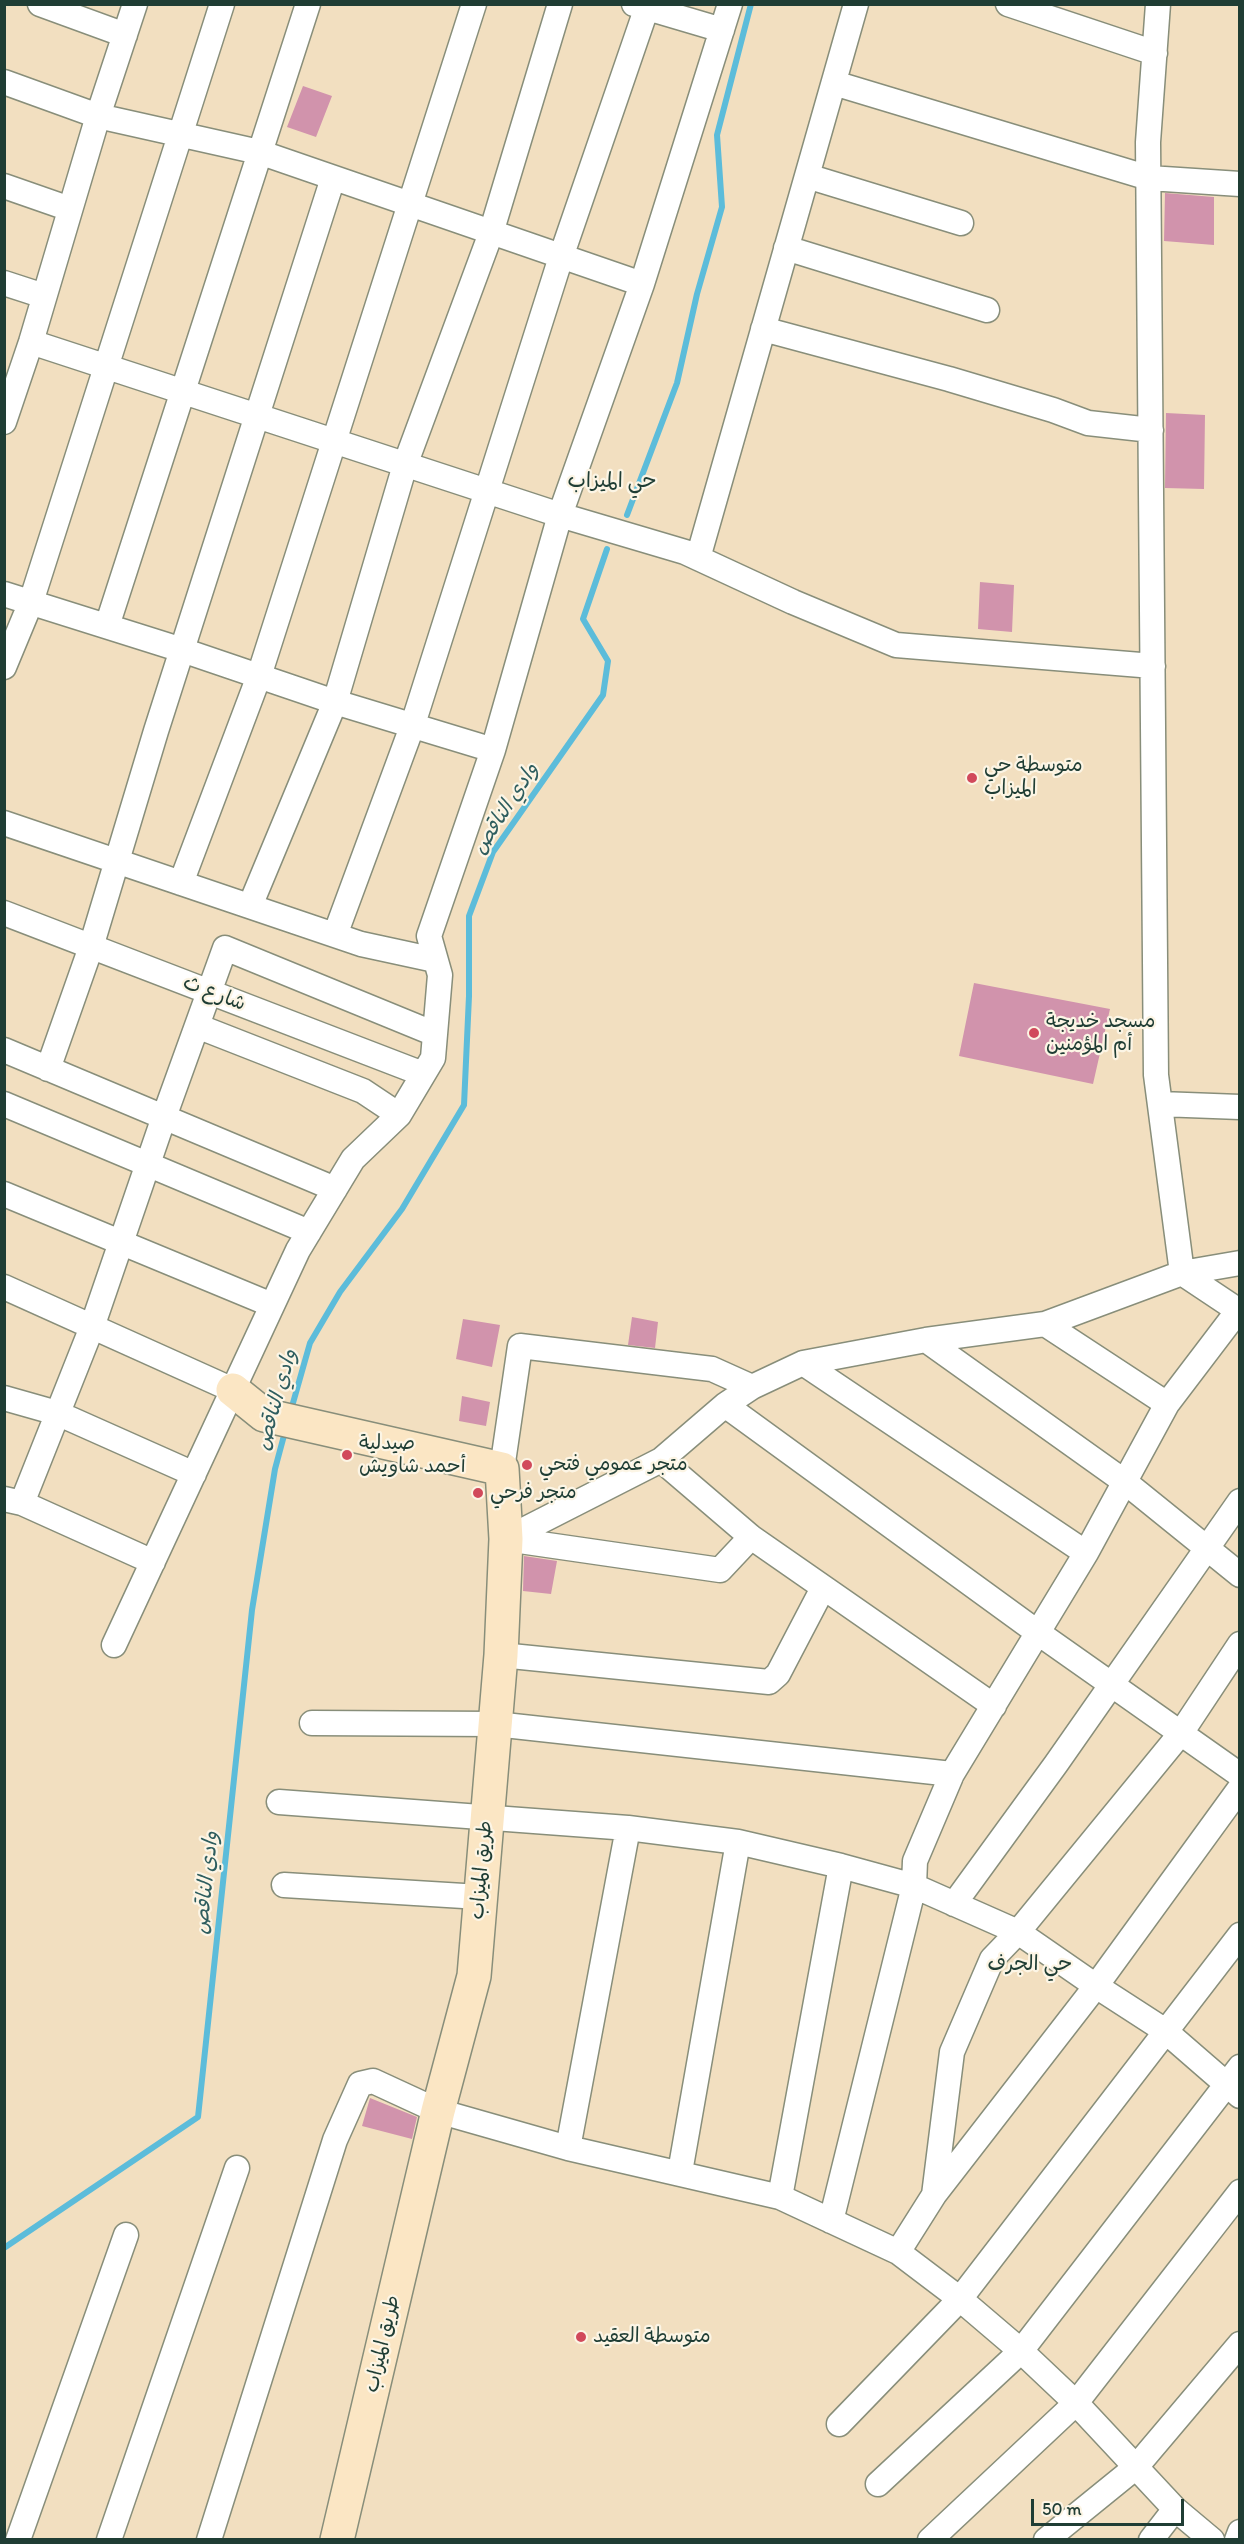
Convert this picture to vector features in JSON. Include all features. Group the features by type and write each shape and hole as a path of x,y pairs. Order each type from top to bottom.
{"street":[{"path":"40,4 125,36"},
{"path":"4,422 31,342 98,116 135,4"},
{"path":"4,667 31,602 108,368 179,135 222,4"},
{"path":"107,626 308,4"},
{"path":"181,883 259,676 474,4"},
{"path":"250,906 335,702 405,465 491,233 560,4"},
{"path":"114,1645 272,1305 309,1232 352,1159 399,1115 433,1058 440,975 429,936 492,750 560,515 642,284 730,4"},
{"path":"698,558 856,4"},
{"path":"1008,4 1155,53"},
{"path":"831,2221 914,1886 915,1861 952,1774 1086,1553 1167,1404 1238,1309 1182,1273 1156,1075 1148,142 1158,4"},
{"path":"335,935 413,724 642,6 722,30"},
{"path":"4,82 98,116 259,152 642,284"},
{"path":"834,83 1149,178 1239,184"},
{"path":"807,176 960,223"},
{"path":"48,1068 91,947 256,414 333,178"},
{"path":"4,186 70,209"},
{"path":"786,248 987,310"},
{"path":"4,283 44,296"},
{"path":"763,329 949,379 1053,410 1088,423 1151,430"},
{"path":"31,342 560,515 685,552 793,602 896,645 1153,666"},
{"path":"4,594 182,650 335,702 492,750"},
{"path":"4,823 361,944 435,960"},
{"name":"شارع ث","path":"4,913 423,1074"},
{"path":"153,1562 13,1501 57,1413 92,1327 225,948 435,1034"},
{"path":"197,1026 363,1091 399,1115"},
{"path":"4,1050 334,1189"},
{"path":"4,1104 309,1232"},
{"path":"1160,1104 1239,1107"},
{"path":"4,1194 272,1305"},
{"path":"506,1539 661,1460 725,1405 752,1388 803,1363 926,1340 1045,1324 1182,1273 1239,1263"},
{"path":"4,1287 233,1390 264,1415 502,1468 520,1346 712,1369 752,1388"},
{"path":"1045,1324 1167,1404"},
{"path":"926,1340 1125,1482 1208,1547 1239,1575"},
{"path":"803,1363 1086,1553"},
{"path":"4,1398 57,1413 194,1474"},
{"path":"725,1405 1037,1632 1239,1775"},
{"path":"661,1460 751,1537 994,1706"},
{"name":"طريق الميزاب","path":"337,2540 438,2111 474,1976 501,1655 506,1539 502,1468"},
{"path":"954,1904 1239,1501"},
{"path":"506,1539 720,1570 751,1537"},
{"path":"501,1655 769,1682 778,1674 823,1588"},
{"path":"934,2194 952,2052 992,1959 1018,1932 1181,1733 1239,1644"},
{"path":"312,1723 495,1724 952,1774"},
{"path":"898,2253 934,2194 1096,1986 1239,1788"},
{"path":"279,1802 628,1827 738,1842 914,1886 1018,1932 1164,2030 1235,2082 1021,2351 878,2484"},
{"path":"568,2148 628,1827"},
{"path":"680,2172 738,1842"},
{"path":"780,2197 841,1866"},
{"path":"284,1885 480,1898"},
{"path":"839,2424 960,2299 1239,1935"},
{"path":"209,2540 335,2140 360,2084 373,2081 438,2111 568,2148 680,2172 780,2197 898,2253 960,2299 1021,2351 1076,2403 1175,2509 1212,2540"},
{"path":"109,2540 237,2168"},
{"path":"930,2540 1076,2403 1239,2192"},
{"path":"18,2540 126,2235"},
{"path":"1046,2540 1136,2467 1239,2344"},
{"path":"1151,2540 1175,2509"},
{"path":"1237,2540 1239,2532"}],"building":[{"path":"303,86 332,96 316,137 287,127"},
{"path":"1165,193 1214,197 1214,245 1164,241"},
{"path":"1166,413 1205,415 1204,489 1165,488"},
{"path":"980,582 1014,585 1012,632 978,629"},
{"name":"مسجد خديجة أم المؤمنين","path":"974,983 1110,1009 1093,1084 959,1056"},
{"path":"632,1317 658,1322 655,1348 628,1345"},
{"path":"463,1319 500,1325 492,1367 456,1359"},
{"path":"462,1396 490,1402 486,1426 459,1421"},
{"path":"524,1556 557,1561 551,1594 523,1591"},
{"path":"370,2098 417,2117 412,2139 362,2126"}],"waterway":[{"path":"627,515 677,383 697,294 722,207 717,135 751,4"},
{"name":"وادي الناقص","path":"291,1410 310,1343 340,1292 402,1209 464,1105 469,996 469,916 493,852 603,695 608,661 583,619 607,549"},
{"name":"وادي الناقص","path":"4,2248 198,2117 252,1610 275,1469 286,1428"}],"place":[{"name":"متوسطة حي الميزاب","path":"972,778"},
{"name":"مسجد خديجة أم المؤمنين","path":"1034,1033"},
{"name":"صيدلية أحمد شاويش","path":"347,1455"},
{"name":"متجر عمومي فتحي","path":"527,1465"},
{"name":"متجر فرحي","path":"478,1493"},
{"name":"متوسطة العقيد","path":"581,2337"}],"district":[{"name":"حي الميزاب","path":"612,482"},
{"name":"حي الجرف","path":"1030,1965"}]}
